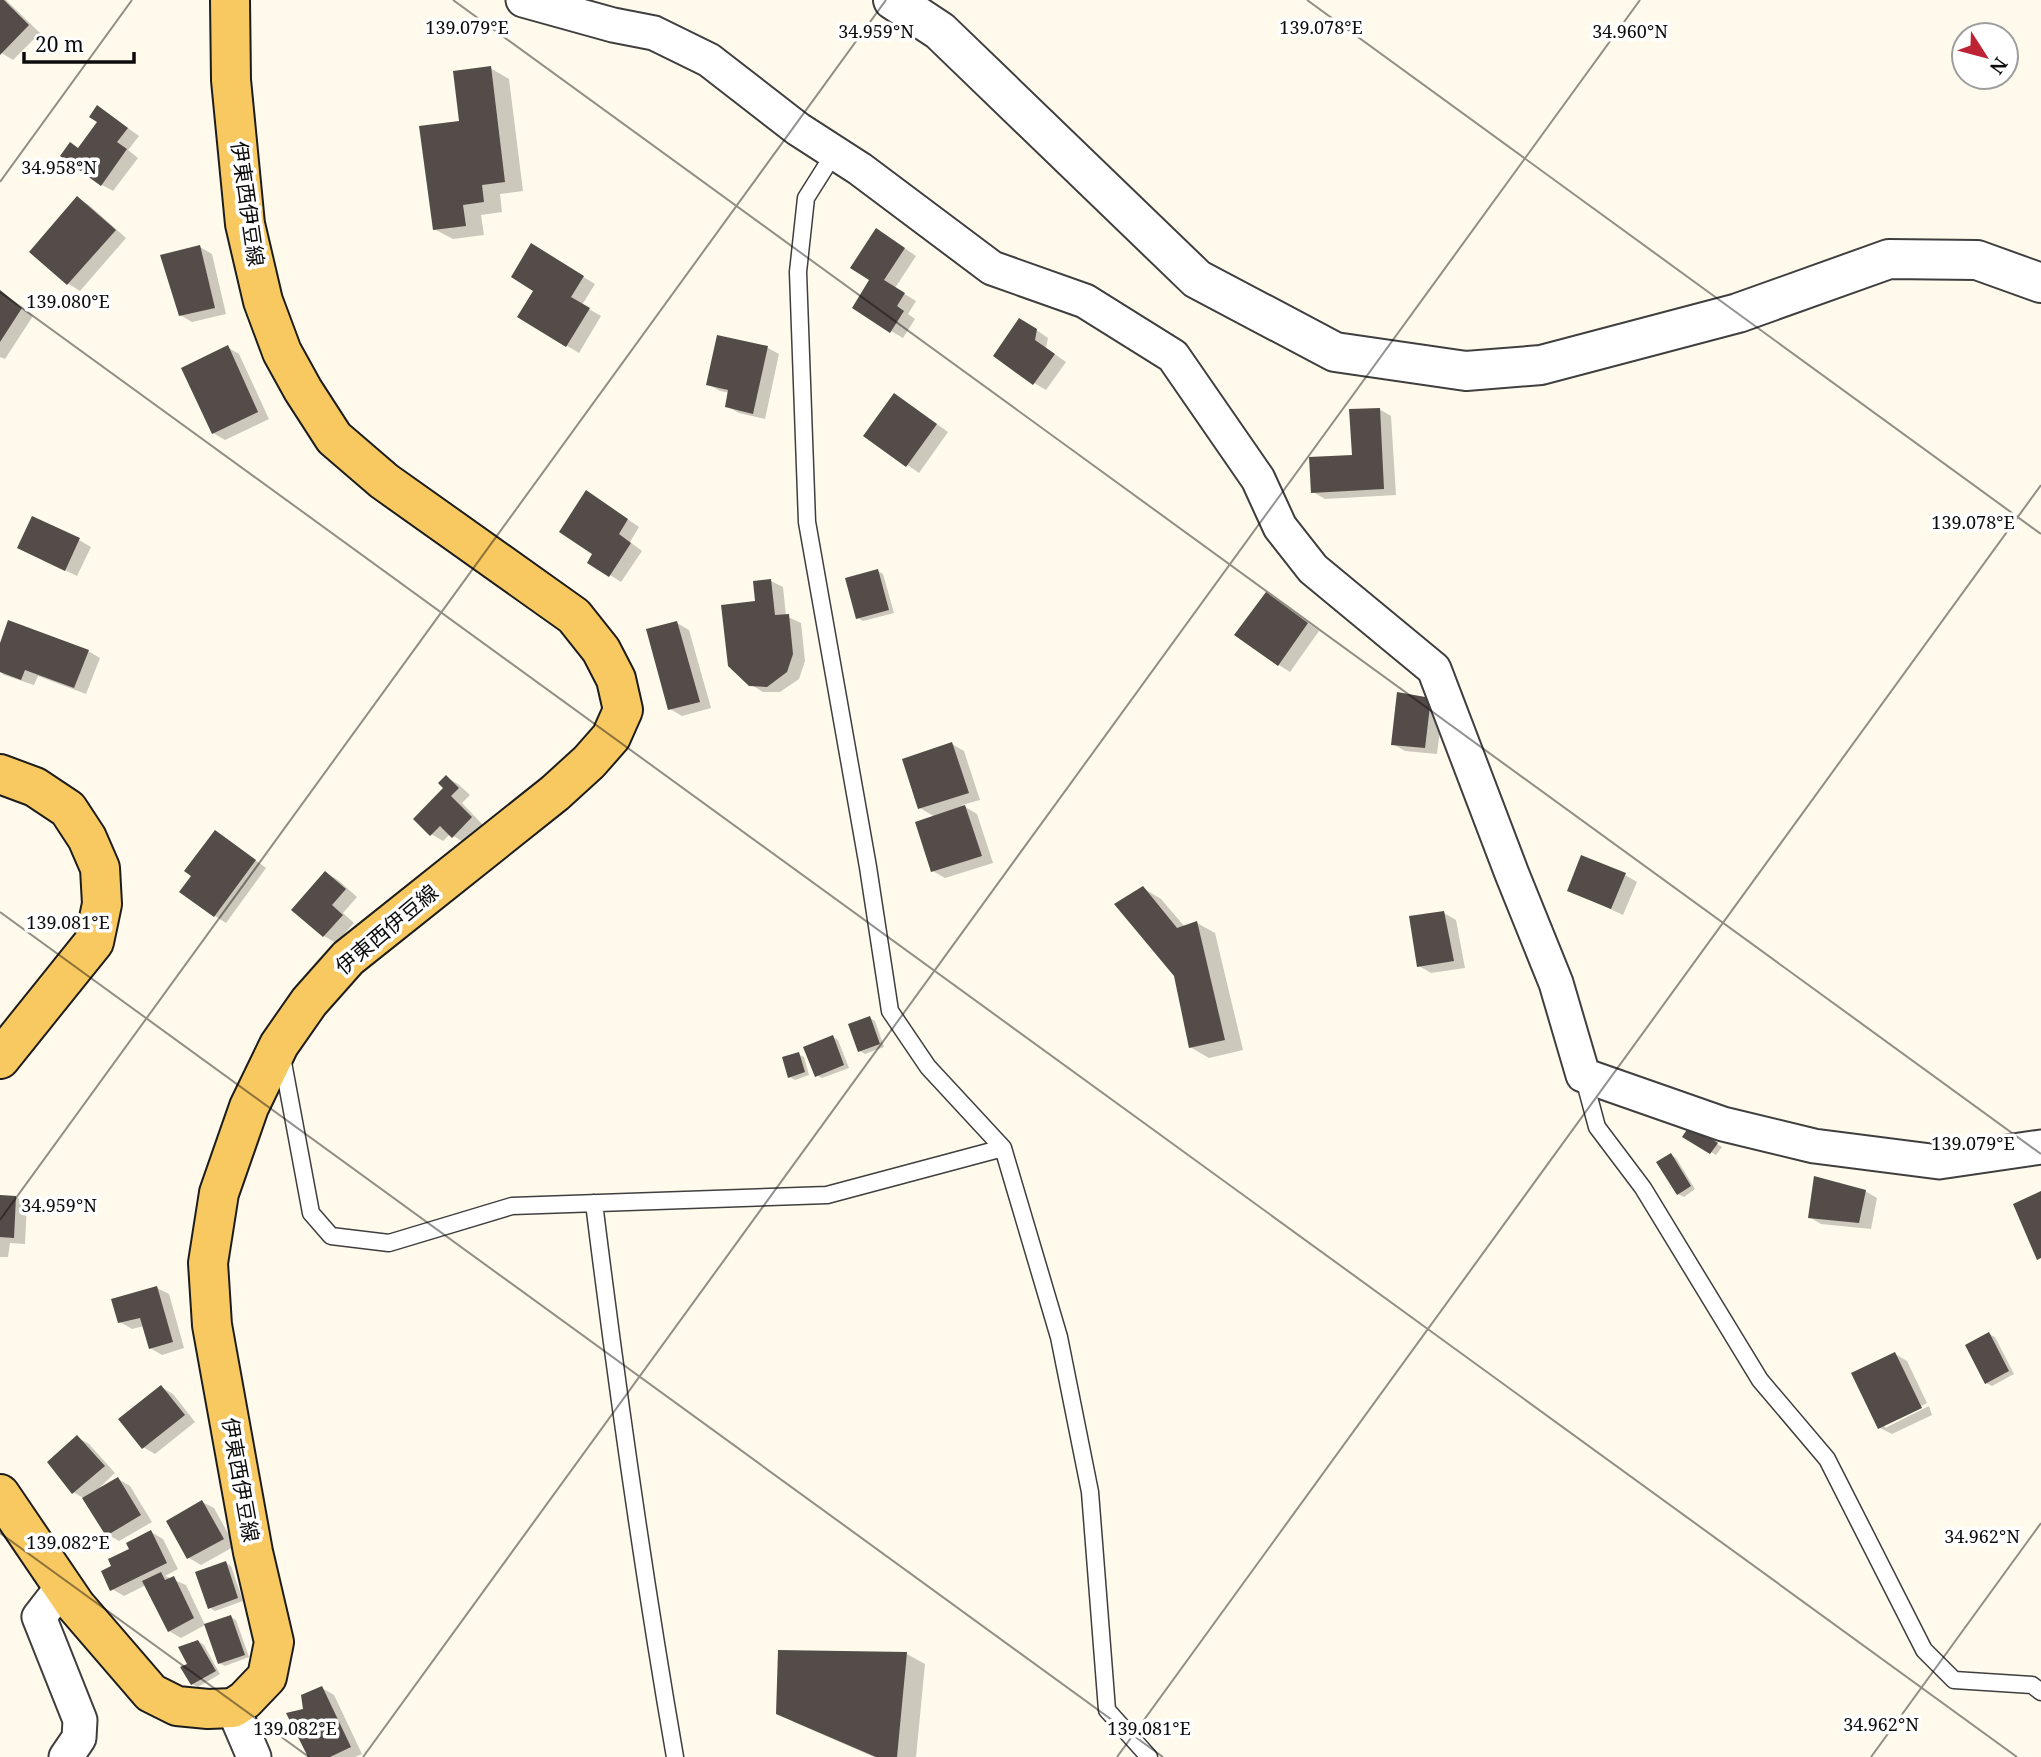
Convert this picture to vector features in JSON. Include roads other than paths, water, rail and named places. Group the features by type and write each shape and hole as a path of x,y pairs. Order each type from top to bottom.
{"main road":[{"name":"伊東西伊豆線","path":"230,0 231,80 245,224 263,301 282,352 303,390 334,438 384,481 574,615 606,659 616,679 623,710 611,737 589,762 555,793 348,958 309,1002 279,1045 249,1107 219,1193 208,1263 212,1325 253,1552 274,1642 267,1677 245,1700 233,1708"},
{"path":"0,774 35,787 68,809 87,838 100,868 102,904 94,942 0,1059"},
{"path":"0,1494 76,1606 150,1693 177,1706 233,1708"}],"street":[{"path":"523,0 613,25 654,33 709,60 798,129 860,169 992,268 1085,301 1173,356 1258,479 1280,527 1313,569 1434,669 1556,983 1583,1075 1723,1124 1814,1146 1938,1161 2041,1147"},
{"path":"893,0 940,31 1197,279 1335,352 1466,371 1541,365 1738,313 1889,259 1977,260 2041,283"},
{"path":"63,1586 39,1617 80,1720 79,1738 66,1757"},
{"path":"233,1708 254,1757"}],"lane":[{"path":"835,152 806,198 798,272 807,522 868,867 890,1011 928,1067 1003,1148 1059,1337 1090,1492 1107,1710 1149,1757"},
{"path":"279,1045 311,1213 331,1236 389,1243 512,1206 827,1195 1003,1148"},
{"path":"1583,1075 1597,1127 1643,1188 1760,1380 1827,1459 1924,1650 1954,1680 2032,1685 2041,1692"},
{"path":"594,1203 624,1437 675,1757"}]}
